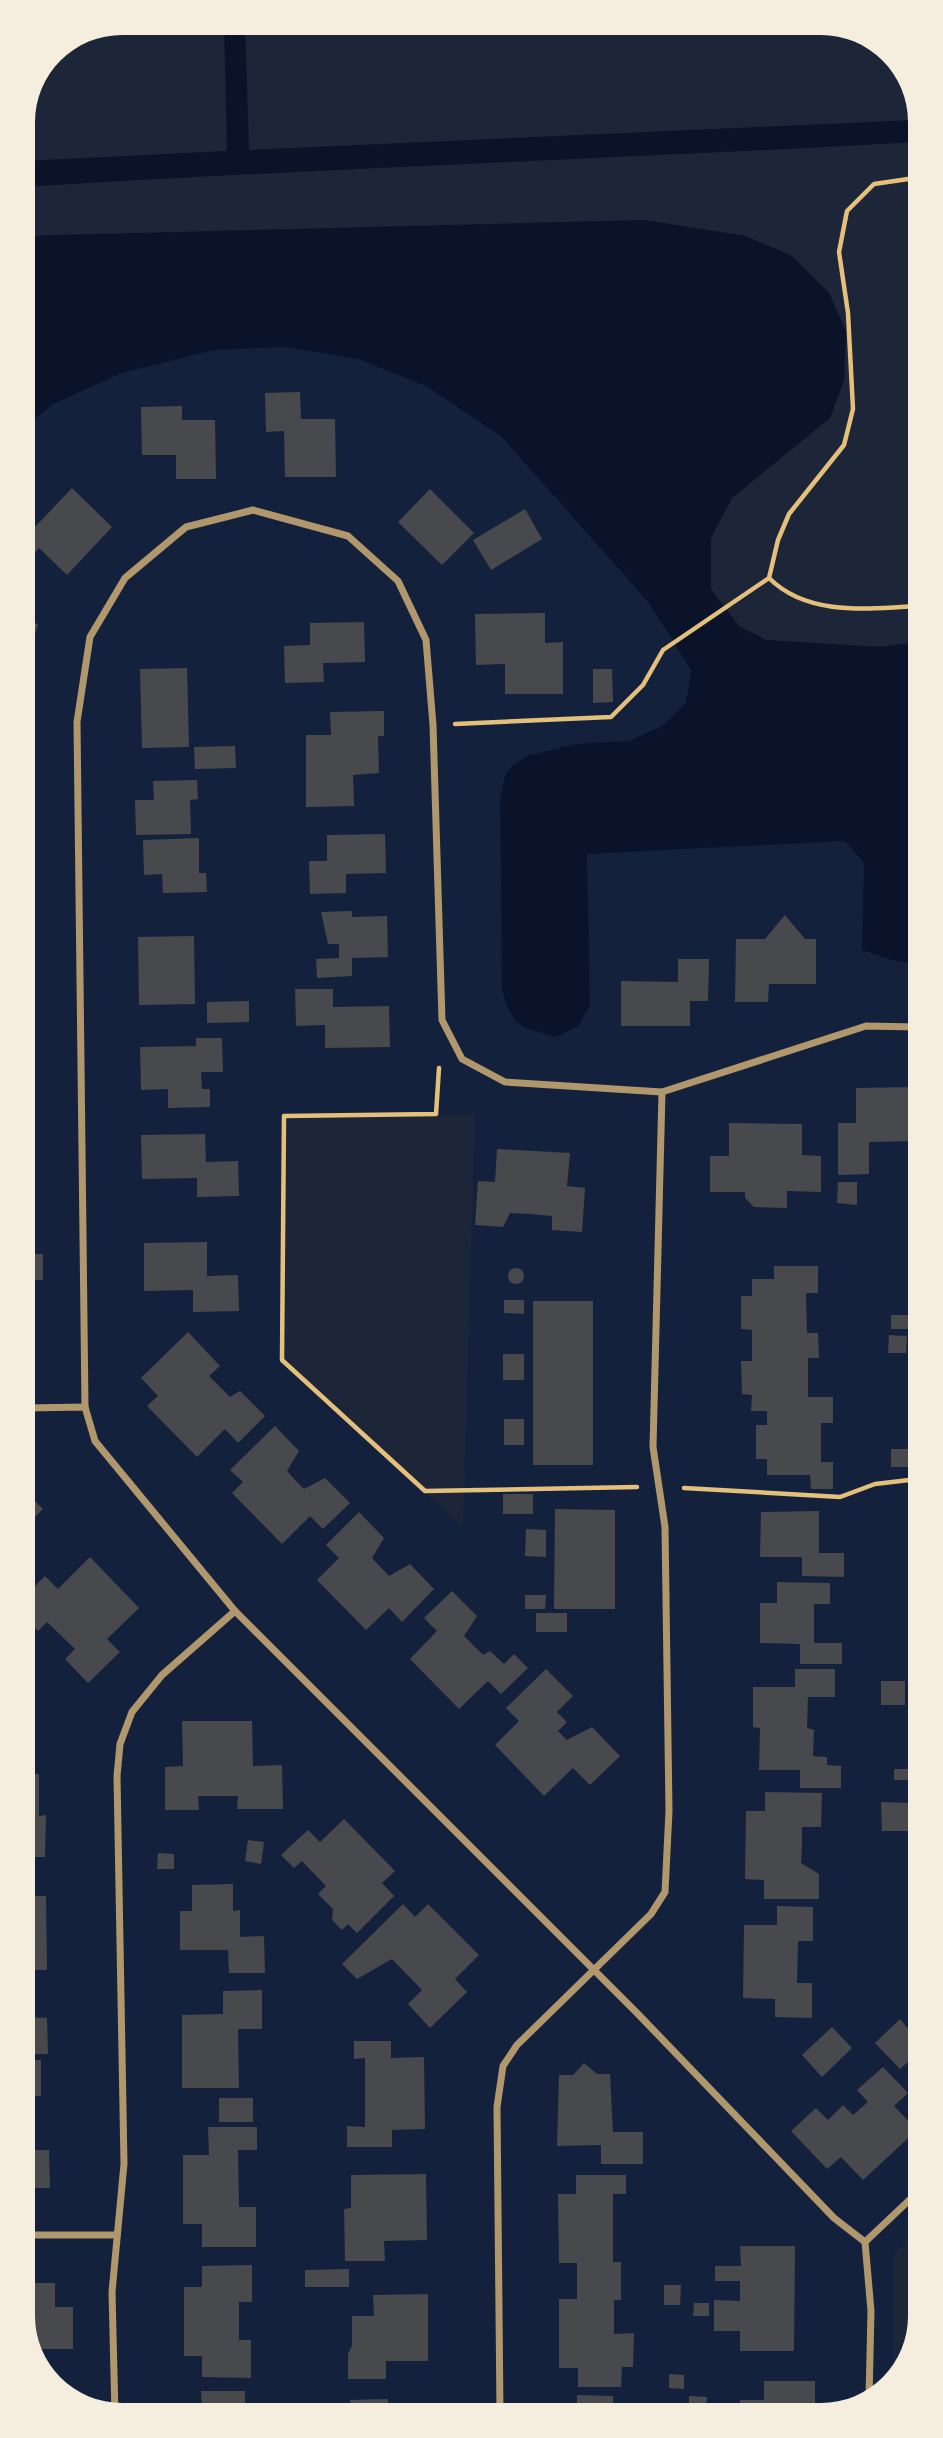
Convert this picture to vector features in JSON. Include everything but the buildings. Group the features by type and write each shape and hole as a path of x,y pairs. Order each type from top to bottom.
{"street":[{"path":"869,2388 871,2311 865,2242 834,2218 638,2014 235,1611 95,1441 85,1407 78,722 90,637 125,578 186,527 253,510 348,536 398,581 426,640 433,725 442,1020 462,1059 505,1082 662,1092 866,1026 908,1027"},
{"path":"500,2403 497,2107 503,2066 517,2045 651,1914 665,1892 669,1811 665,1527 653,1447 662,1092"},
{"path":"35,1408 85,1407"},
{"path":"115,2403 112,2292 124,2164 117,1776 121,1744 132,1712 162,1675 235,1611"},
{"path":"865,2242 908,2201"},
{"path":"35,2235 117,2235"}],"path":[{"path":"433,725 611,717 643,685 663,649 769,578 778,540 789,514 844,445 853,409 848,313 839,252 847,211 874,184 908,178"},
{"path":"769,578 782,591 805,602 861,609 908,606"},
{"path":"442,1020 436,1114 284,1116 282,1360 425,1491 659,1486 840,1497 875,1484 908,1480"}],"shaded area":[{"path":"122,35 224,35 228,151 35,160 35,117 38,100 53,69 74,50 89,42"},
{"path":"224,35 245,35 249,150 908,122 908,142 35,186 35,160 227,151"},
{"path":"245,35 826,35 849,40 874,53 882,61 899,84 908,120 248,150"},
{"path":"908,142 908,643 881,647 766,640 739,627 711,590 711,538 732,498 786,453 844,380 846,331 829,293 792,256 645,220 35,236 35,186"},
{"path":"645,220 746,236 792,256 829,293 846,331 844,380 830,418 732,498 711,538 711,589 739,626 766,640 881,647 908,643 908,962 895,961 862,950 864,863 845,841 587,854 590,1005 578,1026 556,1037 519,1024 510,1012 502,990 500,800 505,776 512,766 527,756 575,744 629,741 664,725 686,703 691,670 649,603 501,436 428,387 358,359 286,347 213,350 122,373 53,404 35,419 35,236"},
{"path":"475,1114 463,1528 282,1360 284,1116"},
{"path":"908,2241 907,2327 894,2362 894,2252"}]}
